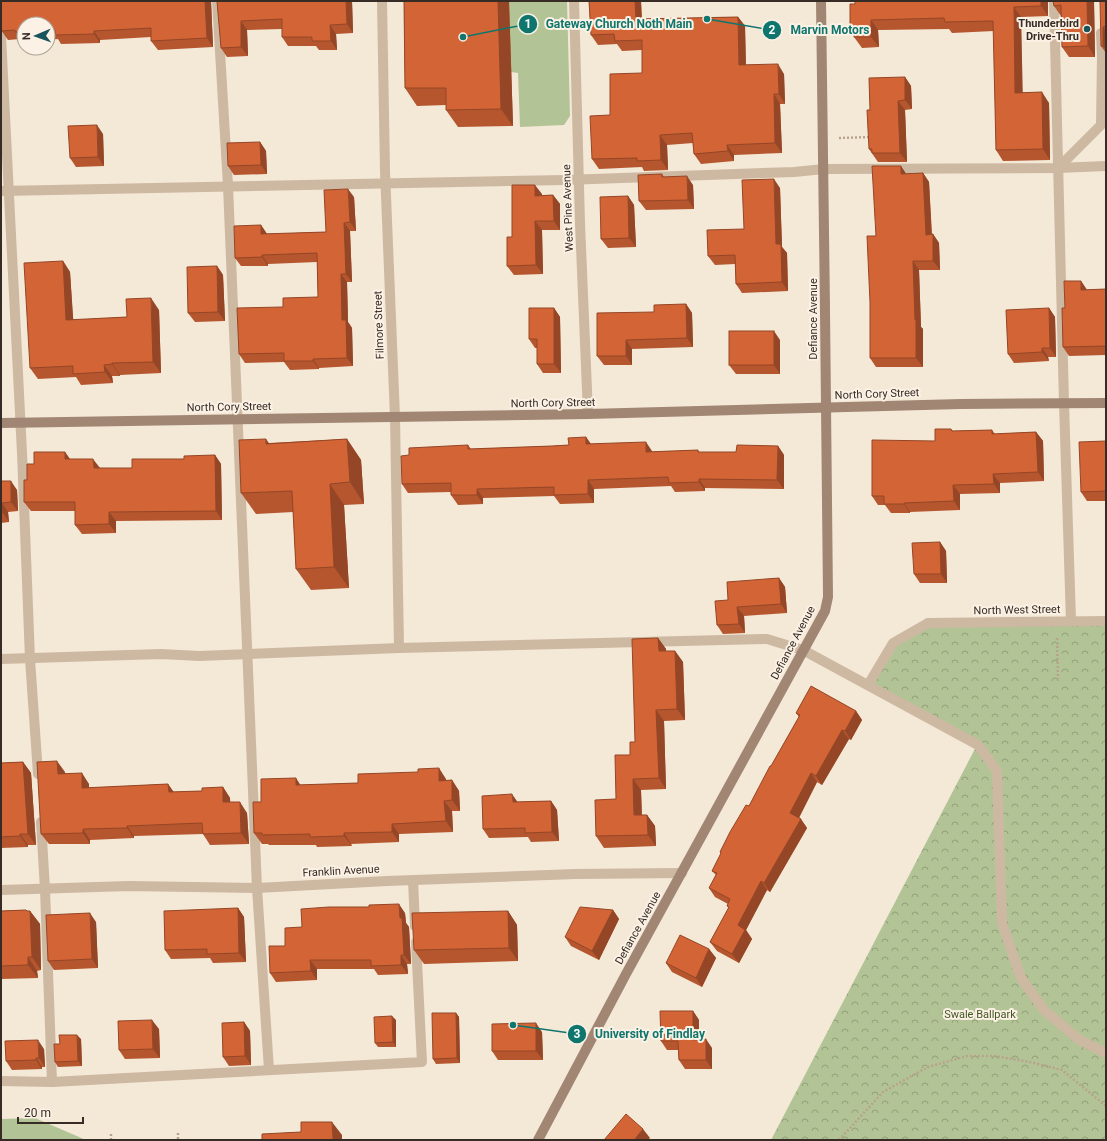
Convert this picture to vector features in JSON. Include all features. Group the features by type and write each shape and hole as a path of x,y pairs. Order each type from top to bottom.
{"street":[{"path":"217,1 228,186 257,888 269,1070"},
{"name":"Filmore Street","path":"382,1 386,183 395,417 399,648"},
{"name":"West Pine Avenue","path":"574,1 588,414"},
{"name":"Defiance Avenue","path":"538,1140 626,974 825,611 828,597 821,1"},
{"path":"1054,1 1071,621"},
{"path":"1058,168 1101,125 1101,25"},
{"path":"1,36 5,191 20,423 30,658 38,784"},
{"path":"5,191 579,180 794,172 824,169 1058,168 1106,166"},
{"name":"North Cory Street","path":"1,423 588,414 961,404 1106,403"},
{"name":"North West Street","path":"868,685 893,643 928,622 1106,620"},
{"path":"1,660 161,654 199,656 399,648 767,639 803,650 978,745 997,772 1002,923 1021,978 1044,1010 1078,1039 1106,1053"},
{"path":"40,815 45,889 52,1082"},
{"name":"Franklin Avenue","path":"1,890 129,886 257,888 575,874 682,873"},
{"path":"1,1080 52,1082 422,1062 413,880"}],"path":[{"path":"839,138 874,137"},
{"path":"1056,621 1058,679"},
{"path":"839,1140 884,1092 928,1067 967,1056 994,1056 1030,1062 1062,1070 1106,1106"},
{"path":"178,1133 178,1140"},
{"path":"111,1134 111,1140"}],"green space":[{"path":"509,1 567,1 570,116 564,125 520,127 518,73 511,72"},
{"name":"Swale Ballpark","path":"1106,621 1106,1140 771,1140 977,745 868,685 893,643 928,623"},
{"path":"35,1118 86,1140 1,1140 1,1119"}],"building":[{"path":"1,1 205,1 207,38 151,41 151,28 94,31 94,34 56,35 56,16 16,16 16,32 15,30 1,31"},
{"path":"217,1 346,1 347,24 330,25 331,41 312,41 312,37 282,37 282,19 241,21 241,47 221,48"},
{"path":"404,1 498,1 501,109 446,110 446,88 405,88"},
{"path":"589,1 635,1 636,19 738,17 739,65 778,64 779,94 774,94 775,143 727,145 728,151 694,154 692,133 660,135 661,160 637,161 637,158 592,159 590,116 610,115 610,74 642,73 642,40 615,41 614,34 591,35"},
{"path":"855,1 1041,1 1041,6 1014,7 1015,93 1042,92 1043,149 996,150 993,21 945,22 944,18 871,20 871,37 854,37 854,28 850,29 850,4 855,4"},
{"path":"1053,1 1087,1 1088,46 1062,47 1061,5 1054,6"},
{"path":"1100,1 1106,1 1106,26 1103,27 1103,46 1101,46"},
{"path":"905,77 905,100 898,101 900,153 872,153 872,149 869,149 867,110 870,110 869,78"},
{"path":"97,125 98,157 70,158 68,126"},
{"path":"260,142 261,165 228,166 227,143"},
{"path":"872,166 901,166 901,174 923,173 926,235 933,234 933,261 913,261 916,358 870,358 870,302 867,236 876,236"},
{"path":"662,174 662,177 687,176 688,200 639,201 638,175"},
{"path":"774,179 776,244 781,244 782,282 736,284 735,255 708,256 707,230 744,229 742,180"},
{"path":"512,185 535,185 535,196 553,195 554,221 535,221 536,265 507,266 507,237 512,237"},
{"path":"348,189 350,222 344,223 346,274 341,274 342,320 346,320 347,358 313,359 313,361 284,361 284,353 239,354 237,308 283,307 283,298 318,297 317,253 262,255 262,257 235,258 234,226 261,225 261,234 326,232 324,190"},
{"path":"628,196 629,238 601,239 600,197"},
{"path":"63,261 66,320 127,317 126,299 151,298 153,362 112,363 104,365 105,372 73,374 73,366 30,368 24,263"},
{"path":"217,266 218,312 188,313 187,267"},
{"path":"1064,281 1081,281 1081,290 1106,289 1106,346 1063,347 1062,308 1065,308"},
{"path":"686,304 687,338 626,340 626,356 597,356 597,313 654,312 654,305"},
{"path":"529,308 554,308 554,364 537,364 537,339 529,339"},
{"path":"1049,308 1050,348 1042,348 1042,352 1008,354 1006,310"},
{"path":"729,331 774,331 774,365 729,365"},
{"path":"935,429 951,429 952,431 992,430 992,434 1036,432 1038,472 993,474 994,484 953,485 954,501 884,504 884,496 872,496 872,440 935,441"},
{"path":"586,437 586,444 646,442 646,452 698,450 698,452 736,452 737,445 778,446 777,480 699,479 699,482 669,483 668,477 588,480 588,494 554,495 554,487 477,489 477,495 451,495 451,483 402,484 401,456 409,455 409,448 468,445 468,449 569,445 568,438"},
{"path":"266,439 266,444 347,439 350,482 330,484 334,567 296,569 292,491 241,493 239,440"},
{"path":"1106,441 1106,491 1081,492 1079,442"},
{"path":"34,452 65,452 65,459 93,459 94,468 132,468 132,459 184,459 184,456 215,455 216,511 109,512 109,524 75,525 75,502 24,502 24,480 27,480 27,464 34,464"},
{"path":"1,481 11,481 11,502 2,503 3,513 1,513"},
{"path":"940,542 941,574 914,574 912,543"},
{"path":"779,578 781,604 737,607 739,624 717,625 715,601 728,600 727,582"},
{"path":"658,638 659,651 675,651 677,709 656,710 659,778 633,779 634,815 647,815 648,835 596,836 595,800 616,799 615,755 630,755 630,742 635,742 632,639"},
{"path":"811,686 856,711 845,731 842,730 816,776 811,773 790,813 801,819 764,883 761,881 738,925 745,930 732,954 710,942 729,907 727,906 730,899 709,888 717,873 712,871 730,832 746,805 749,806 770,766 800,715 796,713"},
{"path":"57,761 58,774 82,773 82,788 168,784 169,792 202,791 202,788 223,787 223,802 240,802 241,833 203,834 202,823 127,826 127,828 83,829 83,833 41,834 37,762"},
{"path":"23,762 28,834 1,837 1,763"},
{"path":"439,768 439,781 452,780 452,800 444,801 446,821 392,824 392,832 344,833 344,836 310,837 310,834 262,835 262,833 254,833 253,802 261,802 261,779 296,778 296,785 358,783 358,774 418,772 418,769"},
{"path":"512,794 513,802 551,801 552,832 525,833 525,828 483,829 482,796"},
{"path":"399,904 400,918 402,918 404,955 401,955 401,965 371,966 371,960 310,960 311,971 270,973 269,946 285,946 285,928 302,927 301,909 369,907 369,905"},
{"path":"580,907 613,910 592,951 565,937"},
{"path":"238,908 239,953 207,954 207,949 165,950 164,911"},
{"path":"1,911 30,911 32,957 28,957 28,965 1,966"},
{"path":"508,911 509,948 414,950 412,913"},
{"path":"90,913 92,959 48,961 46,915"},
{"path":"680,935 709,949 696,978 666,963"},
{"path":"660,1011 693,1011 693,1040 706,1039 706,1060 679,1060 678,1041 661,1041"},
{"path":"432,1013 456,1013 457,1058 433,1059"},
{"path":"392,1016 393,1042 375,1043 374,1017"},
{"path":"152,1020 153,1049 119,1050 118,1021"},
{"path":"244,1022 245,1056 223,1057 222,1023"},
{"path":"536,1023 536,1051 492,1051 492,1024"},
{"path":"59,1035 77,1035 78,1061 55,1062 54,1044 60,1044"},
{"path":"38,1040 39,1058 36,1058 36,1060 6,1061 5,1041"},
{"path":"626,1114 643,1129 634,1140 604,1140"},
{"path":"301,1122 332,1122 333,1140 262,1140 262,1134 301,1132"}],"place":[{"name":"Marvin Motors","path":"707,19"},
{"name":"Thunderbird Drive-Thru","path":"1087,29"},
{"name":"Gateway Church Noth Main","path":"463,37"},
{"name":"University of Findlay","path":"513,1025"}]}
